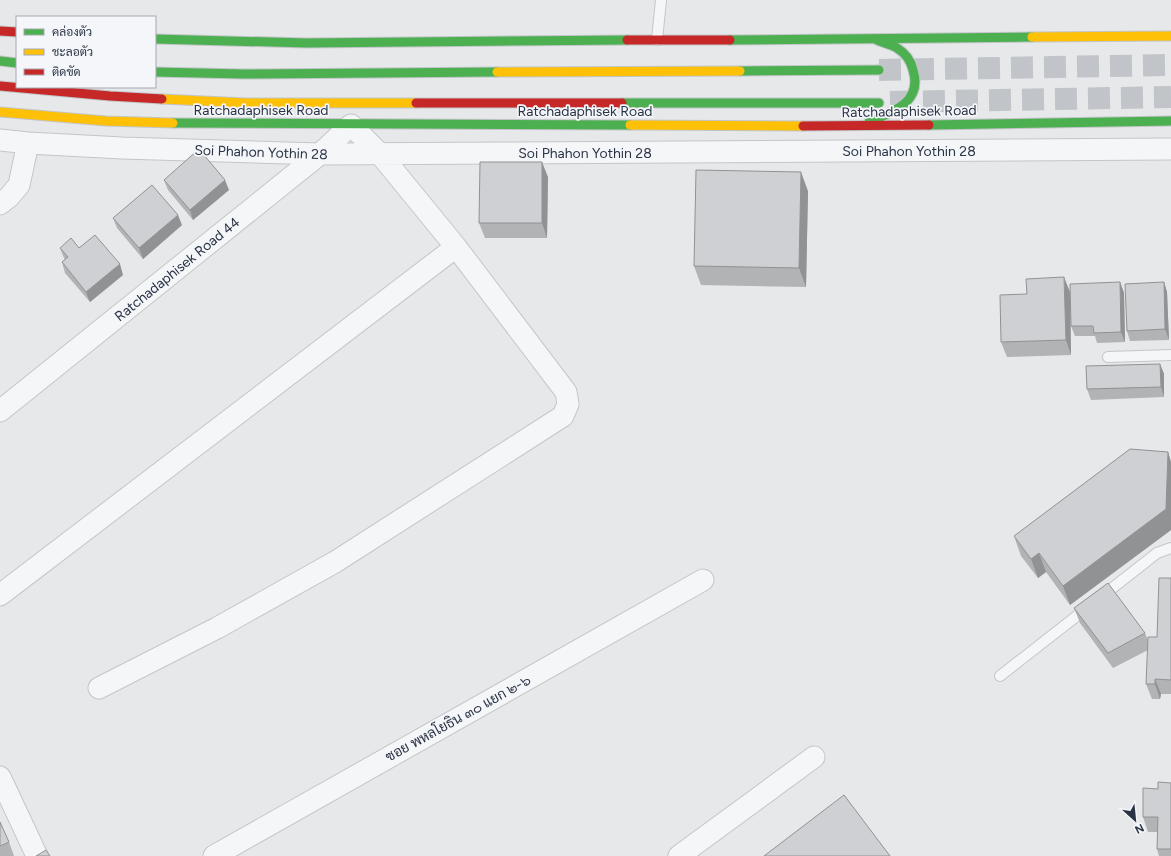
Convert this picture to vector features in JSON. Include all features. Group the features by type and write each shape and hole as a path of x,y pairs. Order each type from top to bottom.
{"main road":[{"path":"0,31 16,32"},
{"path":"156,39 306,43 1171,36"},
{"path":"862,126 906,103 915,88 916,78 907,56 897,48 872,38"},
{"path":"0,62 16,63"},
{"path":"156,72 250,74 879,70"},
{"name":"Ratchadaphisek Road","path":"0,86 16,87"},
{"name":"Ratchadaphisek Road","path":"22,88 110,96 246,102 880,103"},
{"name":"Ratchadaphisek Road","path":"0,112 106,121 212,124 862,126 1171,121"}],"street":[{"name":"Ratchadaphisek Road 44","path":"0,411 320,154 351,124"},
{"path":"99,688 217,628 335,562 563,416 568,404 566,392 456,247 380,154 351,124"},
{"name":"Soi Phahon Yothin 28","path":"0,140 122,148 320,154 1171,149"},
{"path":"0,204 9,197 19,185 28,143"},
{"path":"0,595 456,247"},
{"name":"ซอย พหลโยธิน ๓๐ แยก ๒-๖","path":"214,856 703,580"},
{"path":"679,856 814,757"},
{"path":"0,777 37,856"}],"lane":[{"path":"657,40 661,0"},
{"path":"1108,357 1171,355"},
{"path":"1000,676 1156,553 1171,548"}],"building":[{"path":"199,149 225,180 190,210 164,180"},
{"path":"480,162 542,162 542,223 479,223"},
{"path":"696,170 801,172 799,268 694,266"},
{"path":"152,185 178,215 139,248 113,218"},
{"path":"95,235 120,264 86,292 62,262 68,257 60,248 71,238 79,248"},
{"path":"1064,277 1066,340 1001,342 1000,295 1027,294 1026,279"},
{"path":"1120,282 1121,332 1094,333 1093,326 1071,326 1070,284"},
{"path":"1164,282 1165,329 1127,331 1125,284"},
{"path":"1160,364 1161,387 1087,389 1086,366"},
{"path":"1130,449 1168,452 1166,509 1063,586 1039,553 1031,559 1014,536"},
{"path":"1159,578 1171,578 1171,680 1155,679 1155,684 1146,684 1148,637 1157,637"},
{"path":"1108,583 1145,633 1108,653 1074,608"},
{"path":"1158,782 1171,783 1171,849 1157,849 1158,817 1143,817 1143,788 1158,789"},
{"path":"844,795 890,856 764,856"},
{"path":"0,822 9,842 0,846"},
{"path":"46,850 50,856 36,856"}],"tunnel":[{"path":"879,70 1171,65"},
{"path":"890,102 1171,97"}],"traffic: fast":[{"path":"730,40 1032,37"},
{"path":"156,39 306,43 627,40"},
{"path":"869,122 896,110 904,104 910,98 914,90 915,81 912,67 905,55 895,47 877,40"},
{"path":"0,61 16,63"},
{"path":"740,71 879,70"},
{"path":"156,72 243,74 497,72"},
{"path":"622,103 879,103"},
{"path":"929,125 1171,121"},
{"path":"173,123 630,125"}],"traffic: slow":[{"path":"1032,37 1171,36"},
{"path":"497,72 740,71"},
{"path":"162,99 246,103 416,103"},
{"path":"0,112 106,121 173,123"},
{"path":"630,125 803,126"}],"traffic: jam":[{"path":"0,31 16,32"},
{"path":"627,40 730,40"},
{"path":"0,86 16,87"},
{"path":"22,88 162,99"},
{"path":"416,103 622,103"},
{"path":"803,126 929,125"}]}
